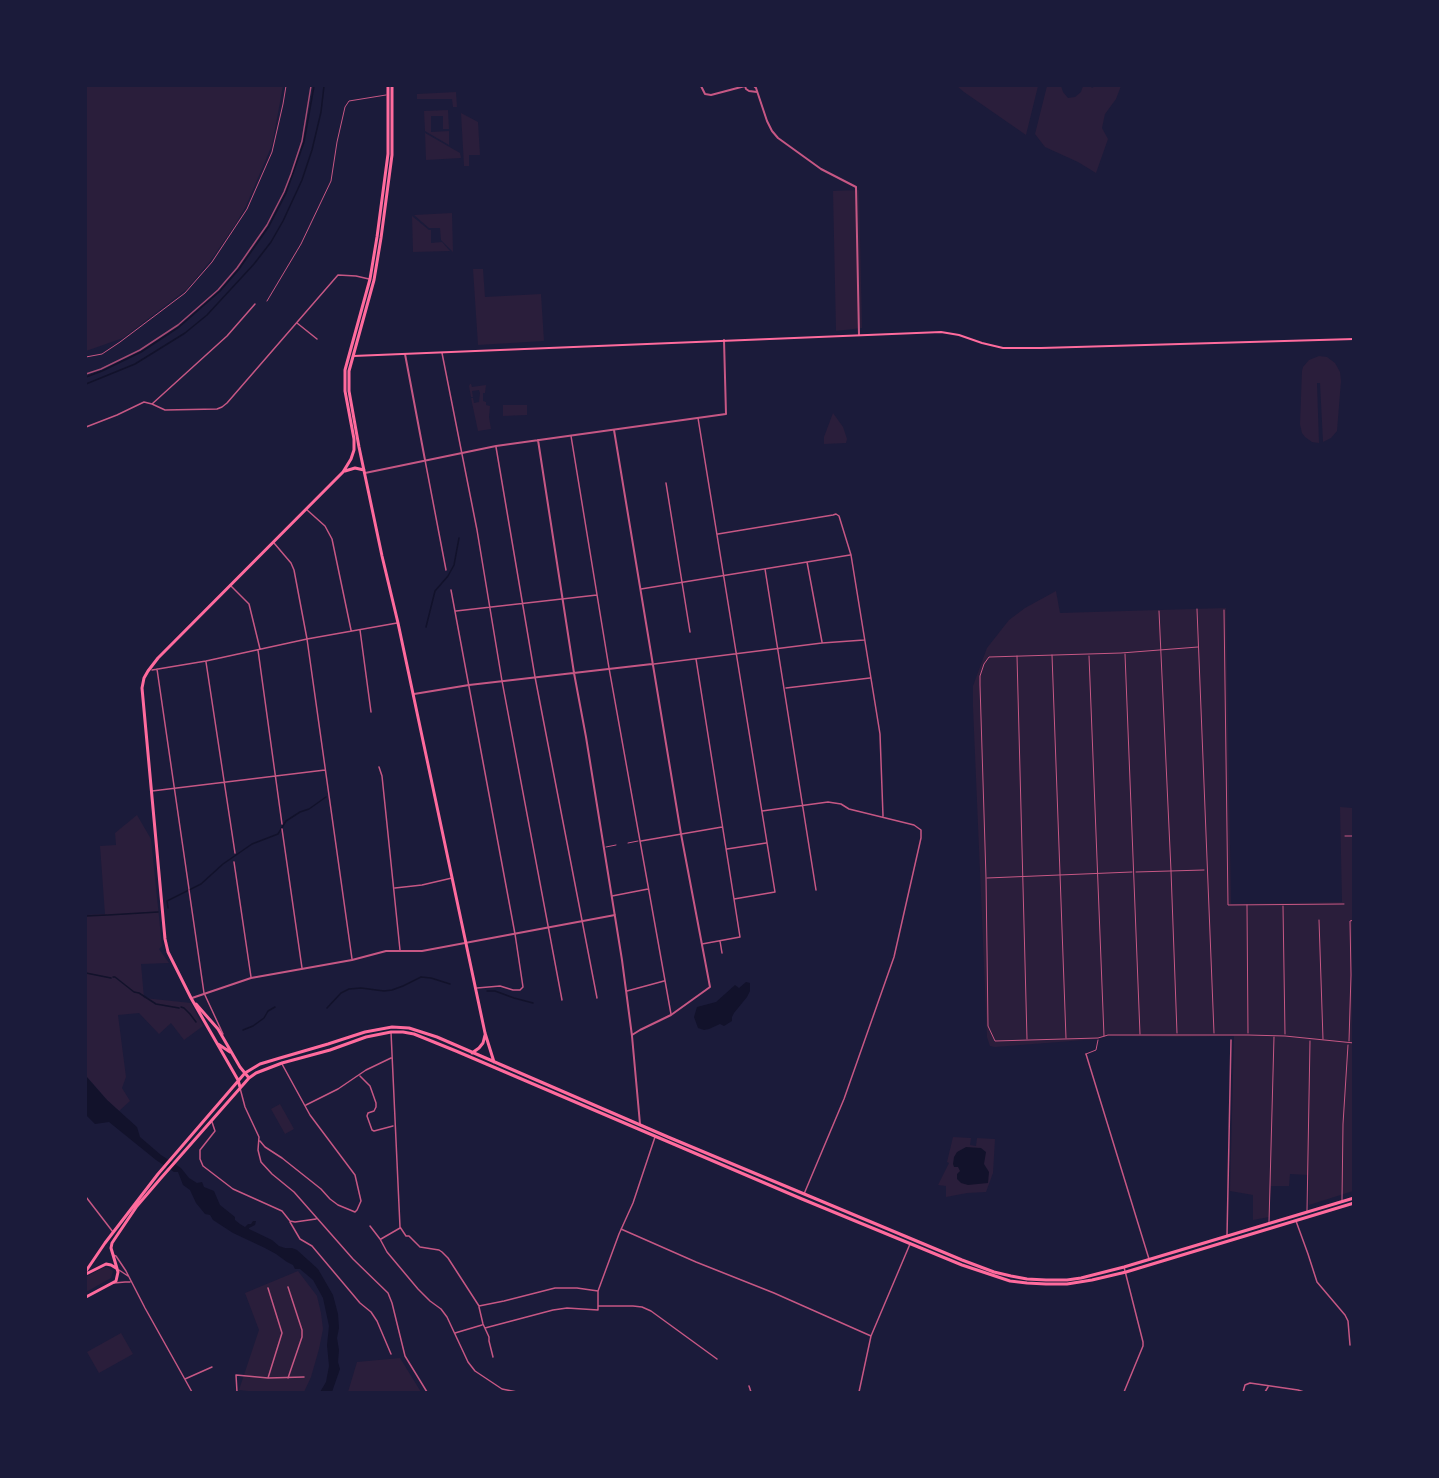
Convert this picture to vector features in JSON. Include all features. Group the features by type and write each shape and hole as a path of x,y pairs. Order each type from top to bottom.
{"main road":[{"path":"240,1087 170,958 165,939 142,688 144,678 158,658 343,472 351,459 354,439 345,391 345,370 372,280 388,154 390,86"},
{"path":"351,356 941,332 1003,348 1353,339"},
{"path":"351,356 349,391 364,471 414,694 485,1033 494,1062"},
{"path":"343,472 355,468 364,471"},
{"path":"191,998 219,1029 249,1078"},
{"path":"86,1273 111,1237 184,1144 245,1073 260,1064 365,1032 392,1027 409,1028 426,1033 772,1186 911,1241"},
{"path":"159,1176 188,1148 240,1087 256,1073 375,1034 391,1032 414,1034 639,1126"},
{"path":"466,1055 479,1048 483,1043 485,1033"},
{"path":"216,1043 232,1053"},
{"path":"656,1134 804,1194 978,1271 1010,1281 1027,1283 1067,1284 1092,1280 1295,1220 1353,1200"},
{"path":"1125,1270 1149,1260 1353,1200"},
{"path":"86,1297 113,1283 117,1278 118,1269 111,1243 115,1234"},
{"path":"86,1273 106,1264 118,1269"}],"street":[{"path":"701,86 705,94 711,95 745,86 749,91 757,92"},
{"path":"754,86 767,121 778,138 821,169 856,187 859,335"},
{"path":"86,427 144,402 165,410 222,407 228,403 338,276 356,276 372,280"},
{"path":"152,404 226,336 255,304"},
{"path":"297,322 317,339"},
{"path":"364,471 496,446 726,414 724,340"},
{"path":"442,352 562,1000"},
{"path":"405,354 446,570"},
{"path":"698,418 775,892 734,899"},
{"path":"614,429 681,834 710,987 671,1015 632,1036"},
{"path":"571,435 609,668 671,1015"},
{"path":"538,440 627,991 639,1126"},
{"path":"496,446 534,677 597,998"},
{"path":"666,483 690,632"},
{"path":"305,509 325,526 332,539 351,631"},
{"path":"717,534 836,514 839,516 851,555 880,734 883,818"},
{"path":"273,542 291,563 294,570 307,639 352,960"},
{"path":"640,589 851,555"},
{"path":"807,562 822,643"},
{"path":"765,569 816,890"},
{"path":"230,585 249,604 259,650 282,824"},
{"path":"451,590 523,987 519,990 500,986 477,988"},
{"path":"455,612 598,594"},
{"path":"148,671 398,623"},
{"path":"360,629 371,712"},
{"path":"414,694 609,668 864,640"},
{"path":"696,659 740,937 702,944"},
{"path":"206,661 235,853"},
{"path":"157,668 204,993 224,1038"},
{"path":"784,688 871,678"},
{"path":"379,767 382,776 400,950"},
{"path":"152,791 326,770"},
{"path":"762,811 828,802 914,825 921,830 894,957 844,1099 804,1194"},
{"path":"640,841 723,827"},
{"path":"282,829 302,969"},
{"path":"726,849 767,843"},
{"path":"234,862 251,978"},
{"path":"394,888 453,878"},
{"path":"612,896 649,889"},
{"path":"191,998 251,978 352,960 386,951 422,951 615,915"},
{"path":"720,940 722,953"},
{"path":"627,991 665,981"},
{"path":"391,1032 400,1227 406,1236 410,1236 420,1247 439,1250 448,1258 479,1306 493,1357"},
{"path":"1227,1237 1231,1040"},
{"path":"1086,1054 1149,1260"},
{"path":"305,1106 338,1089 366,1070 392,1058"},
{"path":"240,1087 259,1140 265,1148 290,1164 330,1199 355,1212 361,1201 355,1175 316,1123 282,1063"},
{"path":"360,1075 370,1086 376,1103 374,1111 368,1113 367,1116 372,1130 395,1126"},
{"path":"211,1122 215,1131 200,1150 199,1155 203,1166 233,1189 282,1211 300,1239 312,1246 360,1303 371,1312 391,1354"},
{"path":"485,1328 554,1310 567,1308 598,1310 598,1291 633,1203 656,1134"},
{"path":"259,1140 258,1150 261,1162 294,1192 353,1259 388,1293 405,1356 427,1392"},
{"path":"86,1197 115,1234"},
{"path":"290,1221 318,1218"},
{"path":"1295,1220 1317,1282 1348,1321 1350,1345"},
{"path":"370,1226 387,1252 418,1289 447,1317 468,1362 475,1371 502,1389 516,1392"},
{"path":"380,1239 400,1227"},
{"path":"621,1229 871,1336"},
{"path":"859,1392 871,1336 911,1241"},
{"path":"113,1254 128,1276 192,1392"},
{"path":"118,1269 128,1276"},
{"path":"1124,1392 1143,1346 1125,1270"},
{"path":"113,1283 132,1283"},
{"path":"288,1287 302,1330 302,1337 288,1378"},
{"path":"268,1288 282,1333 268,1378"},
{"path":"479,1306 555,1288 598,1291"},
{"path":"597,1306 642,1307 651,1311 717,1359"},
{"path":"455,1333 483,1324"},
{"path":"185,1379 212,1367"},
{"path":"237,1392 236,1375 268,1378 304,1377"},
{"path":"1244,1392 1245,1385 1250,1383 1304,1392"},
{"path":"749,1386 751,1392"},
{"path":"1265,1392 1269,1386"}],"lane":[{"path":"86,357 102,354 130,335 185,293 212,262 247,209 272,152 286,86"},
{"path":"267,301 301,244 331,181 345,107 349,101 390,95"},
{"path":"1197,609 1214,1035"},
{"path":"1224,610 1228,905 1344,904"},
{"path":"1159,611 1172,871 1177,1035"},
{"path":"1198,647 989,657 984,664 980,685 988,1026 995,1041 1066,1040 1104,1036 1274,1035 1353,1043"},
{"path":"1125,652 1140,1036"},
{"path":"1089,654 1104,1036"},
{"path":"1052,655 1066,1040"},
{"path":"1017,656 1027,1041"},
{"path":"1345,836 1353,836"},
{"path":"628,843 640,841"},
{"path":"603,847 616,845"},
{"path":"986,878 1206,870"},
{"path":"1247,905 1248,1035"},
{"path":"1283,905 1285,1036"},
{"path":"1319,920 1323,1041"},
{"path":"1342,1202 1343,1124 1351,975 1350,921 1353,920"},
{"path":"1269,1224 1274,1035"},
{"path":"1086,1054 1095,1050 1098,1038"},
{"path":"1307,1213 1310,1039"}],"shaded area":[{"path":"86,86 283,86 272,145 246,206 211,260 187,289 123,338 86,351"},
{"path":"957,86 1038,86 1026,135 964,92"},
{"path":"1047,86 1061,86 1068,98 1075,97 1081,92 1083,86 1092,88 1121,86 1116,99 1105,114 1102,128 1108,139 1096,173 1045,147 1035,134"},
{"path":"456,92 457,107 453,107 452,99 417,99 417,94"},
{"path":"448,110 449,129 443,129 443,116 431,116 431,132 449,131 449,145 425,131 424,111"},
{"path":"461,113 478,122 480,155 469,155 469,166 464,166"},
{"path":"425,133 460,153 461,158 426,160"},
{"path":"859,190 862,328 836,331 833,191"},
{"path":"452,213 453,252 441,240 440,228 429,228 414,215"},
{"path":"412,216 431,230 431,243 442,242 450,251 413,252"},
{"path":"473,269 483,269 485,297 541,294 544,341 478,345"},
{"path":"1319,356 1327,357 1335,363 1340,372 1341,381 1337,431 1323,442 1320,383 1317,383 1319,443 1312,442 1305,437 1300,424 1303,367 1309,360"},
{"path":"470,384 472,387 486,385 483,401 490,406 491,429 478,431 471,398 474,403 479,402 480,393 479,390 472,391 473,397 471,397"},
{"path":"503,405 527,405 527,415 503,416"},
{"path":"833,413 843,427 846,443 824,444 824,437"},
{"path":"1056,591 1060,613 1226,608 1231,904 1342,902 1340,807 1353,808 1353,1191 1309,1205 1308,1175 1290,1174 1289,1186 1271,1186 1269,1217 1253,1220 1253,1195 1230,1191 1234,1036 1108,1036 1097,1039 990,1046 987,1037 973,686 987,648 1009,620 1025,608"},
{"path":"137,815 151,839 162,946 159,949 169,963 141,964 144,998 191,1003 203,1026 184,1040 171,1023 159,1034 139,1013 118,1015 126,1077 122,1088 130,1101 119,1111 86,1076 86,915 105,914 100,846 116,845 115,833"},
{"path":"746,982 750,983 750,991 734,1013 732,1021 724,1026 720,1024 704,1030 698,1028 694,1017 697,1007 716,1002 735,985 739,988"},
{"path":"86,1076 107,1100 137,1127 140,1137 181,1168 189,1178 197,1183 202,1182 204,1187 214,1191 220,1205 235,1217 235,1220 245,1227 256,1221 255,1225 249,1229 279,1246 297,1250 318,1269 333,1295 338,1314 337,1338 340,1369 332,1392 320,1392 326,1382 329,1366 327,1345 329,1326 323,1298 313,1280 276,1254 233,1233 213,1220 210,1215 205,1214 196,1203 190,1190 183,1185 178,1172 174,1172 156,1160 109,1122 95,1124 86,1115"},
{"path":"280,1104 294,1129 285,1134 271,1109"},
{"path":"953,1137 971,1138 970,1145 976,1146 977,1138 995,1139 993,1173 986,1192 946,1197 946,1186 938,1185 949,1163 947,1162"},
{"path":"966,1147 981,1148 986,1152 984,1164 989,1172 988,1183 968,1185 957,1179 960,1171 958,1167 954,1167 954,1157 957,1152"},
{"path":"107,1267 113,1271 111,1278 86,1292 86,1277"},
{"path":"298,1271 317,1296 323,1329 311,1377 304,1392 239,1390 259,1330 245,1293"},
{"path":"121,1333 133,1354 99,1373 87,1352"},
{"path":"400,1358 421,1392 348,1392 357,1362"}],"waterway":[{"path":"86,377 141,352 179,327 220,291 239,269 269,226 286,193 304,142 314,86"},
{"path":"86,384 135,364 185,333 207,315 254,264 271,242 302,180 321,112 324,86"},
{"path":"426,627 435,591 454,565 459,538"},
{"path":"168,908 167,901 201,884 223,864 252,844 278,834 286,821 326,797"},
{"path":"108,915 158,912"},
{"path":"86,916 107,915"},
{"path":"86,973 111,978"},
{"path":"113,977 156,1004 179,1008"},
{"path":"327,1008 341,993 349,989 392,990 421,977 450,984"},
{"path":"487,991 495,991 533,1003"},
{"path":"181,1007 196,1022"},
{"path":"243,1030 253,1026 275,1007"}],"railway":[{"path":"86,374 140,350 178,325 218,290 237,268 267,225 284,192 302,141 311,86"}]}
